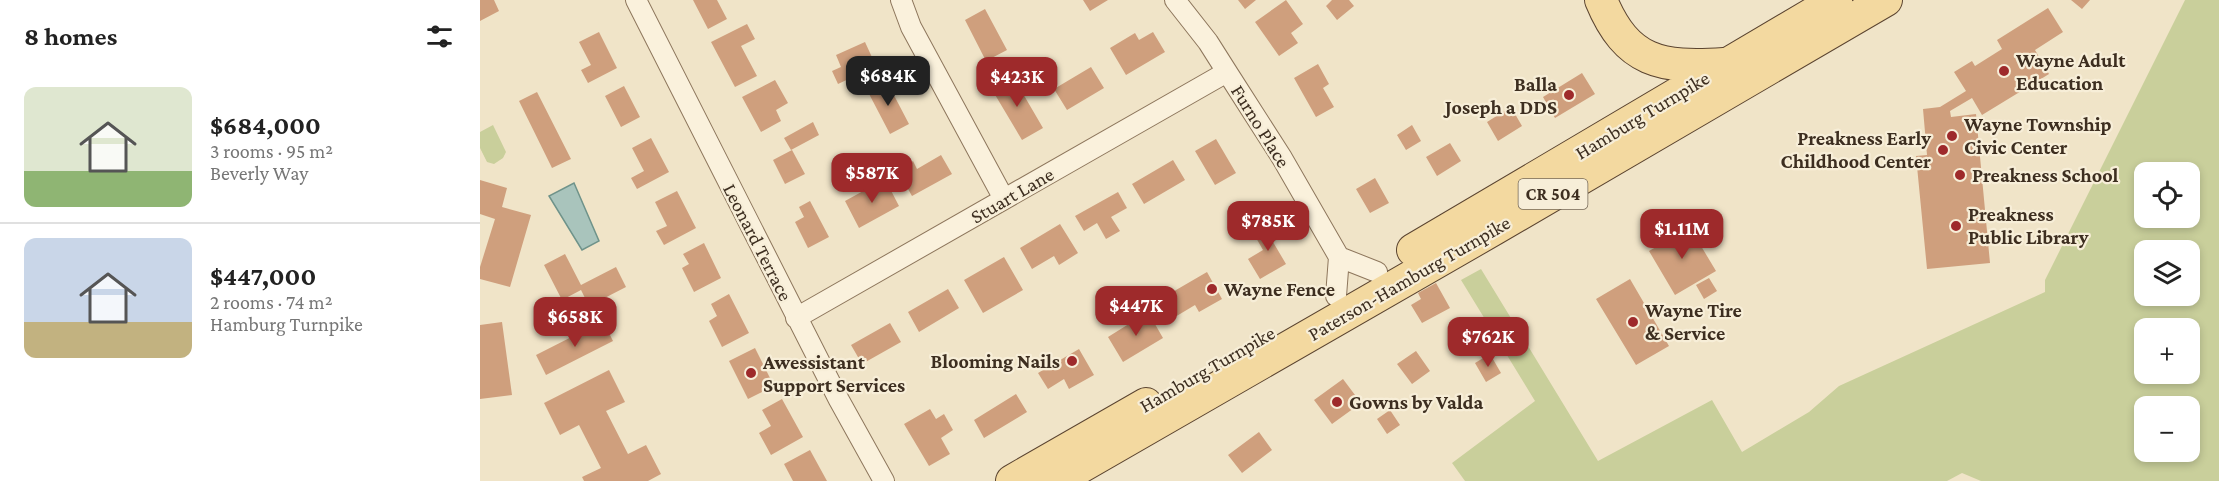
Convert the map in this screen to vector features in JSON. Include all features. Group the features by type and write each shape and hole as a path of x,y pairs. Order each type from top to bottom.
{"main road":[{"path":"1601,0 1618,33 1648,58 1678,66 1728,64"},
{"name":"Hamburg Turnpike","path":"1012,481 1336,296 1836,0"},
{"name":"Paterson-Hamburg Turnpike","path":"1056,481 1886,0"}],"street":[{"name":"Leonard Terrace","path":"636,0 838,400 884,481"},
{"path":"901,0 911,27 1004,199"},
{"name":"Furno Place","path":"1175,0 1208,42 1282,158 1339,257"},
{"name":"Stuart Lane","path":"796,318 1227,72"},
{"path":"1336,296 1339,257 1377,272"}],"green space":[{"path":"2185,0 2219,0 2219,481 1981,481 1962,473 1947,481 1465,481 1452,463 1535,401 1461,280 1481,269 1598,461 1712,400 1742,452 1809,412 1839,386 2045,292 2045,280"},
{"path":"493,125 506,152 503,158 494,164 487,162 480,148 480,132"}],"water":[{"path":"574,183 599,241 582,250 549,196"}],"building":[{"path":"480,0 494,0 499,11 480,21"},
{"path":"693,0 717,0 727,19 708,29"},
{"path":"1083,0 1108,0 1090,11"},
{"path":"1238,0 1256,0 1245,9"},
{"path":"1286,0 1303,24 1291,33 1298,43 1279,56 1255,22"},
{"path":"1332,0 1349,0 1354,6 1337,20 1326,6"},
{"path":"2071,0 2090,0 2082,9"},
{"name":"Wayne Township Civic Center","path":"2048,8 2063,32 2035,50 2049,74 1982,115 1972,98 1950,111 1951,117 1976,114 1990,263 1927,269 1916,156 1927,155 1923,109 1940,107 1966,91 1954,72 1972,61 1975,66 2002,49 1997,40"},
{"path":"985,9 1007,50 986,61 965,20"},
{"path":"747,24 755,39 741,46 757,76 735,87 711,42"},
{"path":"599,32 617,68 588,83 581,70 591,65 579,42"},
{"path":"1153,32 1165,52 1126,75 1110,48 1135,33 1139,40"},
{"path":"865,42 876,66 838,84 832,71 841,67 836,55"},
{"path":"1318,64 1329,84 1323,88 1334,107 1316,117 1294,78"},
{"path":"1091,67 1104,88 1067,110 1054,89"},
{"name":"Balla Joseph a DDS","path":"1582,73 1595,94 1555,118 1543,97"},
{"path":"1012,75 1043,128 1022,140 991,88"},
{"path":"775,80 788,103 776,110 781,121 761,132 742,97"},
{"path":"886,80 909,124 890,134 867,90"},
{"path":"624,86 640,117 621,127 605,96"},
{"path":"537,92 571,159 552,168 519,101"},
{"path":"1511,107 1522,126 1498,141 1487,122"},
{"path":"813,122 819,135 791,150 784,138"},
{"path":"1412,125 1421,141 1406,150 1397,135"},
{"path":"651,138 669,172 637,189 631,178 644,171 632,148"},
{"path":"1216,139 1236,173 1215,185 1195,151"},
{"path":"1450,143 1461,161 1437,176 1426,157"},
{"path":"792,150 805,174 785,184 773,160"},
{"path":"941,155 952,174 912,196 897,170 913,161 917,169"},
{"path":"1173,160 1185,180 1144,204 1132,184"},
{"path":"1375,178 1389,203 1370,213 1356,189"},
{"path":"885,179 899,206 859,228 845,201"},
{"path":"480,180 507,188 502,207 531,215 510,287 480,279 480,267 495,219 480,214"},
{"path":"677,191 696,228 664,245 656,231 667,226 655,202"},
{"path":"1118,192 1127,208 1111,217 1120,231 1106,239 1097,223 1084,231 1075,216"},
{"path":"810,201 829,237 808,248 795,222 804,217 799,207"},
{"path":"1279,222 1286,234 1273,242 1286,264 1260,279 1248,259 1263,250 1255,236"},
{"path":"1060,224 1078,253 1059,265 1054,256 1032,269 1020,248"},
{"path":"1689,226 1716,271 1675,295 1649,251 1663,243 1661,240 1674,232 1676,235"},
{"path":"704,243 721,278 694,292 682,268 689,264 683,254"},
{"path":"565,254 581,285 616,267 626,287 589,306 581,290 562,300 544,265"},
{"path":"1004,257 1023,290 983,313 964,280"},
{"path":"1207,272 1222,299 1199,312 1195,305 1175,317 1164,297"},
{"path":"1709,278 1717,291 1704,299 1696,285"},
{"name":"Wayne Tire & Service","path":"1630,279 1669,346 1636,365 1596,299"},
{"path":"1436,283 1450,308 1422,323 1411,305 1421,299 1418,293"},
{"path":"948,289 959,308 919,332 908,312"},
{"path":"729,294 749,333 722,347 709,321 717,316 711,304"},
{"path":"1121,297 1125,304 1107,314 1103,307"},
{"path":"1148,312 1163,338 1123,362 1108,337"},
{"path":"603,321 613,341 546,375 536,355"},
{"path":"502,322 512,395 480,399 480,325"},
{"path":"890,323 901,342 862,364 851,345"},
{"name":"Awessistant Support Services","path":"755,348 774,386 748,399 729,361"},
{"name":"Blooming Nails","path":"1079,349 1094,375 1069,389 1064,379 1048,389 1038,373"},
{"path":"1416,351 1430,371 1412,384 1397,364"},
{"path":"1490,354 1501,373 1486,382 1475,363"},
{"path":"609,370 625,402 606,411 628,454 646,445 661,474 648,481 584,481 582,477 601,468 579,425 560,435 544,403"},
{"name":"Gowns by Valda","path":"1343,379 1361,403 1332,424 1314,400"},
{"path":"1016,394 1027,412 984,438 974,420"},
{"path":"782,399 803,437 771,455 759,433 771,426 762,410"},
{"path":"930,409 936,419 944,414 953,430 941,438 950,454 929,466 904,424"},
{"path":"1390,410 1400,425 1387,434 1377,419"},
{"path":"1259,432 1272,450 1242,473 1228,455"},
{"path":"810,450 827,481 793,481 784,464"}],"place":[{"name":"Wayne Adult Education","path":"2004,71"},
{"name":"Balla Joseph a DDS","path":"1569,95"},
{"name":"Wayne Township Civic Center","path":"1952,136"},
{"name":"Preakness Early Childhood Center","path":"1943,150"},
{"name":"Preakness School","path":"1960,175"},
{"name":"Preakness Public Library","path":"1956,226"},
{"name":"Wayne Fence","path":"1212,289"},
{"name":"Wayne Tire & Service","path":"1633,322"},
{"name":"Blooming Nails","path":"1072,361"},
{"name":"Awessistant Support Services","path":"751,373"},
{"name":"Gowns by Valda","path":"1337,402"}]}
